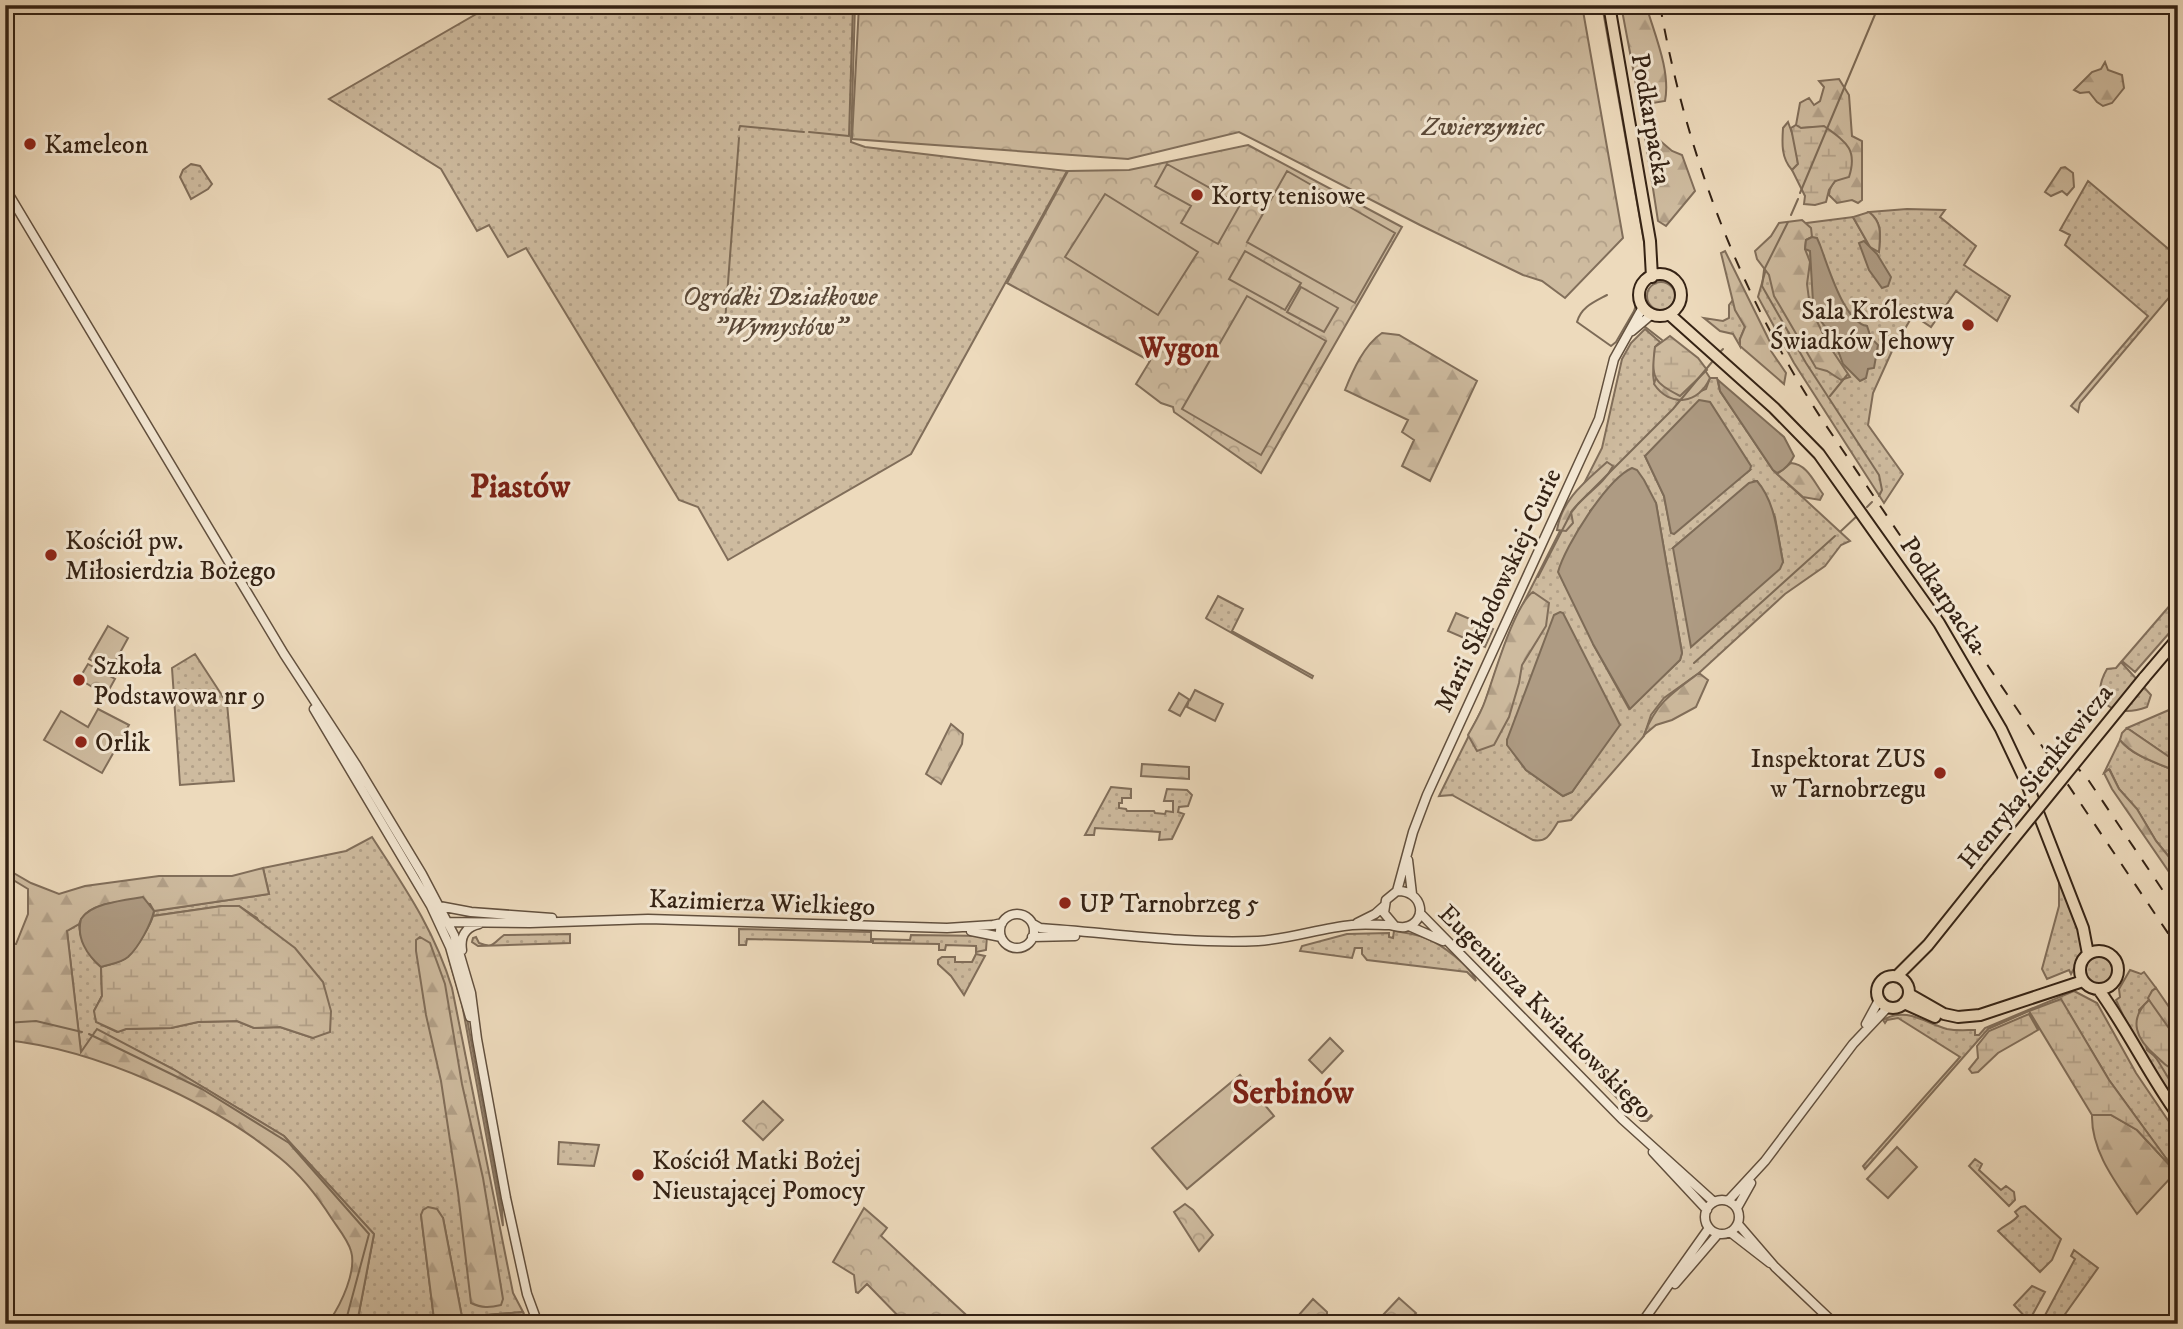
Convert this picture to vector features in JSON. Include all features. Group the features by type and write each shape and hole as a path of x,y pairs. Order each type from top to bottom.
{"main road":[{"name":"Podkarpacka","path":"1609,5 1657,276"},
{"path":"1657,276 1674,279 1679,287 1681,298 1672,311 1648,311 1640,297 1641,288 1657,276"},
{"name":"Podkarpacka","path":"1672,311 1692,335 1774,408 1819,454 1939,623 2001,729 2044,826 2083,928 2088,954"},
{"name":"Henryka Sienkiewicza","path":"1897,976 1928,945 2178,638"},
{"name":"Podkarpacka","path":"2083,928 2101,951"},
{"name":"Henryka Sienkiewicza","path":"1906,994 1928,945"},
{"path":"2081,978 2083,960 2088,954 2101,951 2111,955 2119,966 2117,978 2112,985 2099,990"},
{"path":"1906,994 1896,1007 1883,1003 1877,995 1878,984 1886,977 1897,976 1906,994 1944,1014 1958,1017 1980,1015 2017,1004 2057,988 2063,982 2081,978"},
{"path":"2081,978 2090,987 2099,990 2118,1016 2154,1080 2178,1115"},
{"path":"2112,985 2118,1016"}],"street":[{"path":"5,188 9,203 284,654 357,766 439,906 477,1039"},
{"name":"Marii Skłodowskiej-Curie","path":"1397,891 1422,807 1599,419 1614,359 1629,333 1648,311"},
{"path":"284,654 415,877 454,935 471,993 515,1242 527,1294 538,1324"},
{"path":"1408,854 1412,894"},
{"path":"1350,925 1375,914 1384,906 1390,895 1397,891 1412,894 1419,901 1420,913 1417,920 1409,926"},
{"name":"Kazimierza Wielkiego","path":"439,906 471,912 576,920"},
{"path":"1384,906 1386,918 1394,925 1409,926 1446,942"},
{"path":"443,921 449,915 471,912"},
{"name":"Eugeniusza Kwiatkowskiego","path":"1420,913 1643,1139"},
{"path":"1018,914 1024,915 1033,925 1032,937 1024,946 1017,947 1010,946 1001,937 947,928 993,925 1018,914"},
{"name":"Kazimierza Wielkiego","path":"443,921 486,923 648,919 947,928"},
{"path":"466,974 461,941 470,927 486,923"},
{"path":"1001,937 1002,923"},
{"name":"Eugeniusza Kwiatkowskiego","path":"1033,925 1101,935 1262,941 1350,925 1394,925"},
{"name":"Eugeniusza Kwiatkowskiego","path":"1032,937 1101,935"},
{"path":"1728,1201 1765,1161 1883,1003"},
{"path":"1643,1139 1714,1202"},
{"path":"1643,1139 1707,1210"},
{"path":"1737,1208 1765,1161"},
{"path":"1654,1306 1718,1234 1730,1232 1738,1224 1737,1208 1728,1201 1714,1202 1707,1210 1705,1219 1709,1228 1718,1234"},
{"path":"1738,1224 1775,1267"},
{"path":"1640,1324 1709,1228"},
{"path":"1730,1232 1775,1267 1835,1324"}],"green space":[{"name":"Ogródki Działkowe \"Wymysłów\"","path":"492,5 855,5 851,142 865,147 1067,171 911,454 728,560 698,507 679,500 526,248 508,257 489,225 477,231 441,169 329,99"},
{"name":"Zwierzyniec","path":"859,5 1582,5 1623,238 1565,298 1542,281 1523,275 1420,225 1239,132 1128,159 852,139"},
{"path":"1621,5 1646,5 1664,65 1665,101 1647,104 1638,95"},
{"path":"2105,62 2108,70 2122,75 2124,88 2112,103 2103,106 2089,92 2080,93 2074,90 2092,72 2101,69"},
{"path":"1839,79 1849,95 1852,136 1862,141 1862,200 1858,203 1852,200 1837,203 1829,195 1832,185 1839,179 1817,127 1800,128 1796,125 1800,103 1809,98 1814,105 1820,101 1824,87 1819,81"},
{"path":"1788,122 1795,141 1798,164 1792,170 1784,155 1783,145 1783,128"},
{"path":"1796,125 1801,128 1824,126 1844,142 1851,153 1849,177 1835,181 1826,202 1804,204 1805,196 1792,170 1798,164 1791,128"},
{"path":"1651,133 1672,151 1682,155 1695,191 1666,226 1658,221 1645,137"},
{"path":"1248,145 1402,227 1261,473 1174,412 1173,407 1161,403 1136,384 1150,361 1007,283 1068,171 1129,170"},
{"path":"191,164 200,166 212,184 191,199 180,177 183,170"},
{"name":"Korty tenisowe","path":"1167,164 1240,205 1218,244 1181,223 1191,206 1155,186"},
{"path":"2065,167 2073,173 2074,187 2067,195 2062,191 2051,196 2045,192 2061,168"},
{"path":"1287,171 1395,233 1355,303 1247,242"},
{"path":"2088,181 2178,257 2178,287 2080,403 2078,412 2071,406 2148,316 2065,245 2070,235 2060,230"},
{"path":"1105,194 1198,252 1158,315 1065,257"},
{"path":"1945,210 1940,217 1976,246 1964,265 2010,296 1997,321 1956,291 1931,327 1913,315 1892,351 1873,393 1868,425 1903,474 1884,503 1794,363 1758,297 1766,269 1791,225 1853,217 1870,247 1879,251 1879,225 1869,212"},
{"path":"1869,212 1879,225 1879,252 1870,247 1853,217"},
{"path":"1802,220 1811,228 1812,237 1806,240 1805,249 1810,262 1807,284 1810,307 1828,344 1850,377 1841,380 1816,368 1774,296 1769,275 1757,259 1755,251 1771,236 1779,223"},
{"path":"1245,251 1301,283 1285,310 1229,279"},
{"path":"1725,251 1771,344 1771,351 1786,373 1784,384 1740,346 1745,327 1735,310 1721,253"},
{"path":"1661,282 1671,286 1675,296 1671,306 1661,310 1651,306 1647,296 1651,286"},
{"path":"1301,287 1338,308 1324,332 1287,312"},
{"path":"1247,296 1326,341 1261,455 1182,409"},
{"path":"1733,300 1745,327 1740,346 1733,334 1720,331 1704,318 1723,321 1729,318 1729,305"},
{"path":"1645,329 1660,342 1655,347 1654,380 1660,390 1678,400 1706,389 1710,378 1717,378 1720,391 1773,470 1850,541 1841,545 1825,566 1785,594 1699,673 1664,698 1651,715 1644,736 1571,820 1558,822 1545,839 1538,841 1452,795 1439,796 1484,705 1505,644 1523,604 1602,448 1622,359 1631,343","holes":["1645,456 1750,470 1671,532 1664,496","1627,471 1656,503 1682,653 1680,660 1629,709 1593,644 1590,511","1757,481 1775,517 1783,562 1673,548","1507,740 1585,773 1572,792 1563,796 1526,770 1507,744"]},
{"path":"1382,333 1399,335 1477,381 1430,481 1402,466 1414,440 1402,432 1408,420 1345,390 1364,351"},
{"path":"1670,336 1698,358 1707,370 1680,396 1659,383 1653,366 1655,347"},
{"path":"1701,364 1710,378 1705,387 1692,398 1676,400 1661,392 1654,384 1658,370"},
{"path":"1607,462 1613,466 1604,479 1571,512 1573,523 1566,531 1557,530 1569,500"},
{"path":"1791,463 1797,464 1810,474 1823,494 1820,500 1803,497 1777,474"},
{"path":"1533,592 1549,603 1546,626 1522,665 1509,717 1494,745 1477,751 1468,735 1483,705 1512,626 1526,599"},
{"path":"1218,596 1243,609 1232,631 1313,676 1312,678 1207,619"},
{"path":"2178,596 2178,623 2135,672 2122,661"},
{"path":"1456,613 1493,629 1485,647 1448,631"},
{"path":"108,626 128,638 110,671 89,659"},
{"path":"195,654 227,703 234,781 180,785 172,668"},
{"path":"2121,662 2151,695 2147,707 2124,711 2115,709 2102,699 2100,691 2107,669 2116,668"},
{"path":"88,664 115,679 106,695 79,679"},
{"path":"1699,673 1708,680 1696,707 1656,725 1644,735 1660,707"},
{"path":"1195,690 1223,704 1215,721 1187,707 1189,700 1180,716 1169,710 1179,693 1190,700"},
{"name":"Orlik","path":"98,709 129,725 102,773 44,740 61,711 88,727"},
{"path":"2169,710 2178,716 2178,763 2127,728"},
{"path":"951,724 963,734 962,744 941,784 926,774"},
{"path":"2127,728 2178,763 2178,772 2147,759 2126,746 2120,740"},
{"path":"2120,740 2139,755 2178,772 2178,868 2156,841 2137,809 2119,789 2110,770 2104,773"},
{"path":"1142,764 1189,767 1189,779 1141,776"},
{"path":"2109,769 2119,789 2137,809 2156,841 2178,868 2178,885 2112,789 2104,773"},
{"path":"1111,787 1131,789 1131,798 1122,798 1122,803 1119,803 1119,808 1127,811 1154,811 1165,814 1166,811 1173,812 1173,801 1164,801 1167,789 1187,790 1192,795 1188,806 1179,807 1178,812 1184,814 1172,839 1159,840 1160,832 1095,828 1094,835 1085,835"},
{"path":"372,837 427,928 452,988 513,1293 523,1312 462,1317 443,1218 421,1215 434,1319 358,1318 374,1234 284,1136 173,1069 97,1030 81,1053 67,931 79,924 86,948 101,967 102,996 94,1011 102,1025 117,1032 126,1029 171,1028 198,1022 237,1021 254,1028 280,1027 313,1038 257,918 239,906 153,916 154,911 269,894 263,868 346,851"},
{"path":"5,868 31,883 59,894 85,886 159,876 232,876 263,868 269,894 154,911 150,904 110,903 91,910 79,924 67,931 81,1052 97,1029 173,1069 284,1136 374,1234 358,1318 330,1320 350,1277 351,1251 343,1234 315,1195 280,1158 221,1117 150,1081 76,1054 5,1040 5,944 16,944 28,914 28,889 5,875"},
{"path":"2059,877 2078,927 2083,952 2071,974 2069,970 2047,979 2042,969 2059,906"},
{"path":"239,906 295,948 323,982 331,1011 330,1032 313,1038 280,1027 254,1028 237,1021 198,1022 171,1028 126,1029 118,1032 96,1022 94,1011 102,996 101,967 119,962 128,956 153,916"},
{"path":"739,929 871,932 871,942 747,939 746,945 739,945"},
{"path":"1394,931 1422,937 1439,945 1462,962 1476,981 1467,972 1367,960 1362,954 1362,948 1355,948 1352,958 1300,951 1302,946 1347,934 1389,933 1389,937 1393,938"},
{"path":"570,934 570,943 478,946 472,942 476,937 479,943 491,945 504,935"},
{"path":"911,935 987,936 986,950 976,952 976,946 946,945 945,950 939,950 939,944 873,943 873,939 910,940"},
{"path":"420,937 430,943 445,984 462,1084 483,1178 503,1299 501,1305 497,1306 482,1307 471,1303 441,1081 426,1015 416,951 416,940"},
{"path":"976,954 985,956 964,995 951,976 938,964 938,960 942,957 955,957 955,962 972,962"},
{"path":"2099,956 2109,960 2113,970 2109,980 2099,984 2089,980 2085,970 2089,960"},
{"path":"451,957 464,1002 503,1226 462,1004 449,959"},
{"path":"2130,970 2141,974 2144,972 2156,988 2139,1010 2147,1050 2169,1076 2176,1093 2178,1109 2128,1026 2116,1000 2120,997 2119,989"},
{"path":"2156,988 2178,1020 2178,1094 2155,1056 2156,1015 2148,998"},
{"path":"2074,991 2097,1003 2136,1073 2178,1135 2176,1172 2109,1080 2061,1000 1988,1029 1865,1169 1863,1166 1960,1057 1898,1018 1885,1023 1883,1020 1891,1016 1908,1015 1947,1029 1975,1030 1975,1035 1979,1035 1985,1028"},
{"path":"2061,999 2109,1080 2176,1172 2137,1130 2111,1115 2092,1115 2029,1011"},
{"path":"2149,1000 2178,1041 2178,1061 2169,1067 2149,1050 2137,1030 2138,1015"},
{"path":"2029,1014 2038,1030 1998,1053 1978,1072 1972,1073 1969,1069 1978,1058 1977,1046 1989,1031"},
{"path":"1562,1025 1565,1028 1562,1032 1647,1118 1652,1116 1647,1121 1641,1121 1628,1109 1631,1106 1623,1097 1619,1100 1559,1034 1558,1029"},
{"path":"1330,1038 1343,1051 1322,1073 1309,1060"},
{"path":"1240,1075 1274,1116 1187,1189 1152,1148"},
{"path":"763,1101 783,1120 763,1140 743,1121"},
{"path":"2092,1115 2111,1115 2137,1130 2176,1172 2137,1214 2101,1155"},
{"path":"559,1142 599,1145 594,1166 558,1164"},
{"path":"1897,1147 1917,1167 1888,1198 1867,1179"},
{"path":"1975,1159 1982,1164 1979,1170 2001,1190 2006,1186 2014,1192 2015,1200 2009,1206 1969,1166"},
{"path":"1185,1204 1213,1235 1199,1251 1174,1212"},
{"path":"2025,1206 2061,1239 2052,1260 2040,1272 1998,1231 2016,1218 2018,1216 2015,1212"},
{"path":"428,1207 437,1209 443,1218 462,1317 434,1319 421,1215"},
{"path":"864,1208 887,1228 881,1236 976,1324 906,1324 867,1284 856,1292 854,1275 833,1262"},
{"path":"2074,1250 2098,1268 2058,1324 2035,1324 2038,1317 2043,1319 2075,1259 2071,1256"},
{"path":"2032,1286 2045,1292 2029,1321 2014,1305"},
{"path":"1399,1298 1416,1313 1406,1324 1393,1324 1383,1315"},
{"path":"1313,1299 1327,1312 1327,1324 1291,1324"},
{"path":"523,1312 528,1324 326,1324 330,1320 462,1317"}],"shaded area":[{"path":"1817,238 1844,304 1851,315 1867,326 1871,338 1878,345 1874,368 1868,369 1866,378 1860,381 1843,364 1833,337 1817,316 1813,302 1810,251 1805,249 1806,240"},
{"path":"1864,241 1877,254 1891,277 1888,286 1882,288 1869,270 1859,243"},
{"path":"1718,380 1784,437 1794,456 1782,470 1777,473 1773,470 1720,391"},
{"path":"1699,400 1710,402 1751,466 1750,470 1674,534 1671,533 1664,496 1645,456"},
{"path":"1632,468 1637,470 1644,480 1656,503 1682,653 1680,660 1630,709 1593,644 1558,572 1569,546 1588,514 1611,485"},
{"path":"1757,481 1772,509 1783,562 1780,569 1691,647 1673,548 1749,483"},
{"path":"1563,613 1620,725 1572,792 1563,796 1526,770 1507,745 1554,615"},
{"path":"143,897 154,911 140,941 125,959 101,967 91,957 81,939 81,919 100,906"}],"waterway":[{"path":"809,132 849,136 853,5"},
{"path":"1602,5 1646,253"},
{"path":"1800,193 1879,5"},
{"path":"739,130 740,126 804,132"},
{"path":"725,322 739,138"},
{"path":"1791,215 1798,199"},
{"path":"1788,222 1764,270 1762,286 1806,363 1879,475 1882,490 1879,496"},
{"path":"1607,295 1585,309 1577,322 1611,346 1634,311 1636,288 1646,272"},
{"path":"1644,326 1662,340"},
{"path":"1720,352 1723,349"},
{"path":"1538,577 1578,504 1673,409 1712,362"},
{"path":"1830,396 1847,375"},
{"path":"1867,507 1872,502"},
{"path":"1841,531 1858,515"},
{"path":"1694,663 1835,536"},
{"path":"5,1023 36,1021 82,1032"},
{"path":"89,1034 202,1089 289,1143 369,1234 345,1324"}],"railway":[{"path":"1660,5 1671,60 1701,167 1741,271 1765,321 1821,418 2178,948"},
{"path":"2056,745 2087,778 2178,913"}],"place":[{"name":"Kameleon","path":"30,144"},
{"name":"Korty tenisowe","path":"1197,195"},
{"name":"Sala Królestwa Świadków Jehowy","path":"1968,325"},
{"name":"Kościół pw. Miłosierdzia Bożego","path":"51,555"},
{"name":"Szkoła Podstawowa nr 9","path":"79,680"},
{"name":"Orlik","path":"81,742"},
{"name":"Inspektorat ZUS w Tarnobrzegu","path":"1940,773"},
{"name":"UP Tarnobrzeg 5","path":"1065,903"},
{"name":"Kościół Matki Bożej Nieustającej Pomocy","path":"638,1175"}],"district":[{"name":"Wygon","path":"1179,347"},
{"name":"Piastów","path":"520,485"},
{"name":"Serbinów","path":"1293,1091"}]}
